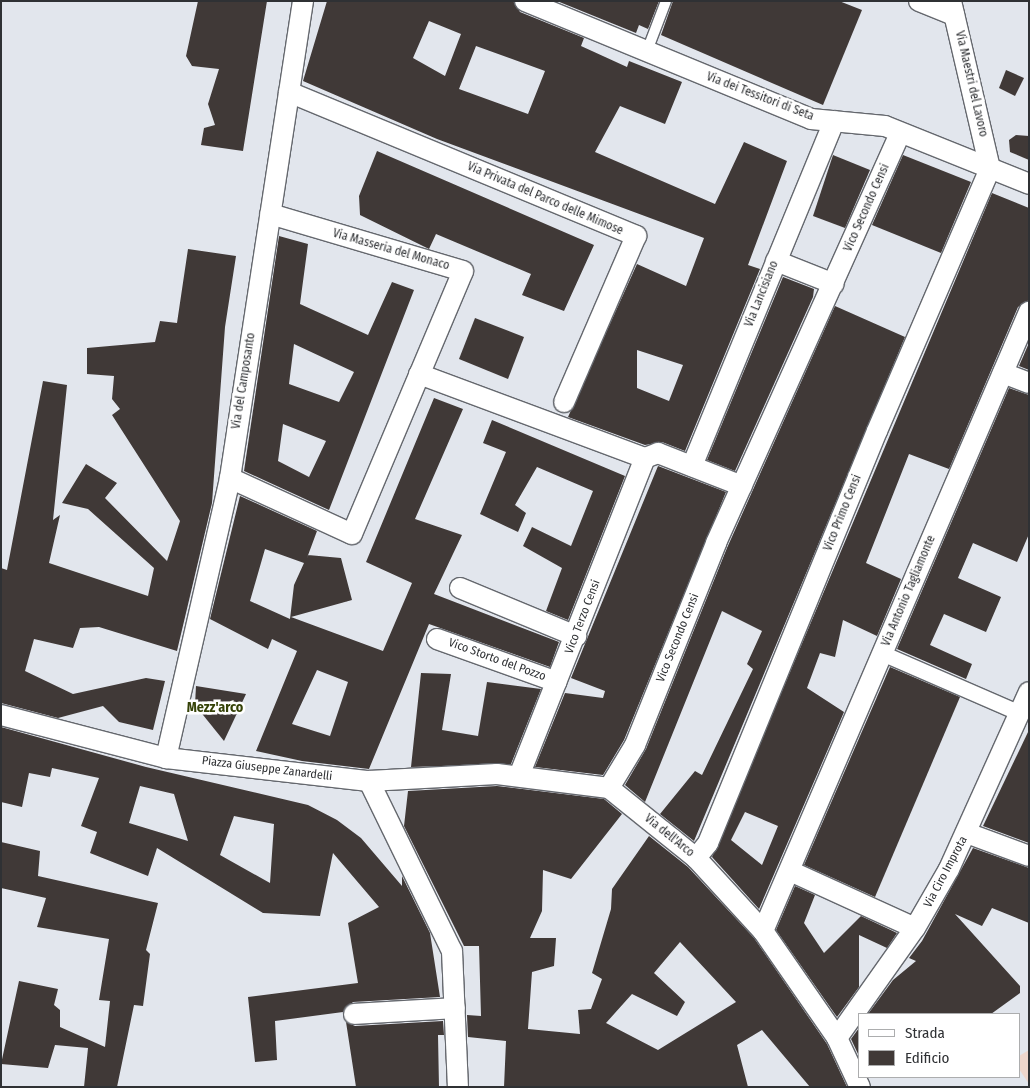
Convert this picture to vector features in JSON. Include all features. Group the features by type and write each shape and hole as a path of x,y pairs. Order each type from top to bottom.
{"street":[{"name":"Via del Camposanto","path":"166,758 230,478 303,1"},
{"name":"Via dei Tessitori di Seta","path":"525,1 811,119 885,126 1029,184"},
{"path":"919,1 953,8"},
{"name":"Via Maestri del Lavoro","path":"953,8 990,168"},
{"name":"Via Privata del Parco delle Mimose","path":"289,92 636,236 564,402"},
{"name":"Via Lancisiano","path":"692,466 834,121"},
{"name":"Vico Secondo Censi","path":"609,788 635,745 742,486 900,133"},
{"name":"Vico Primo Censi","path":"696,858 712,834 877,431 990,168"},
{"name":"Via Masseria del Monaco","path":"230,478 352,534 462,271 270,214"},
{"path":"776,261 834,284"},
{"name":"Via Antonio Tagliamonte","path":"763,931 1029,312"},
{"path":"1003,373 1029,383"},
{"path":"419,374 645,458 658,453 742,486"},
{"name":"Vico Terzo Censi","path":"519,776 645,458"},
{"path":"460,588 576,636"},
{"name":"Vico Storto del Pozzo","path":"437,639 557,682"},
{"path":"882,653 1020,714"},
{"name":"Via Ciro Improta","path":"838,1038 915,928 967,833 1029,692"},
{"name":"Piazza Giuseppe Zanardelli","path":"1,715 166,758 369,781"},
{"path":"458,1087 452,951 369,781 519,776 609,788"},
{"name":"Via dell'Arco","path":"609,788 696,858 763,931 838,1038 860,1087"},
{"path":"967,833 1029,856"},
{"path":"790,870 915,928"},
{"path":"354,1014 455,1008"}],"lane":[{"path":"647,51 666,1"}],"shaded area":[{"path":"1029,1050 1029,1084 1020,1070 1020,1055"}],"building":[{"path":"198,1 267,1 243,151 201,145 204,128 215,125 208,104 219,69 192,66 186,56"},
{"path":"327,1 513,1 520,12 584,38 581,46 627,67 629,61 682,82 665,124 620,106 595,152 715,204 744,142 787,161 748,265 760,269 685,451 662,442 645,445 568,417 637,264 686,286 704,238 437,139 303,81","holes":["429,21 461,34 445,76 413,58","476,46 545,71 528,114 459,89","637,350 683,365 669,401 637,388"]},
{"path":"557,1 659,1 648,29 639,25 636,33"},
{"path":"673,1 839,1 862,10 823,105 661,35"},
{"path":"1006,70 1024,78 1015,96 999,88"},
{"path":"1016,135 1029,136 1029,160 1010,152 1009,140"},
{"path":"377,151 594,245 564,311 522,295 531,274 436,234 429,249 360,215 359,196"},
{"path":"833,155 870,170 845,228 813,216"},
{"path":"903,155 971,182 941,253 872,225"},
{"path":"992,193 1029,208 1029,300 1018,307 949,469 909,454 866,563 901,579 877,636 843,620 835,657 820,653 807,688 844,712 759,909 712,857","holes":["745,812 778,826 762,865 731,840"]},
{"path":"279,236 308,244 300,304 368,335 392,282 414,290 329,510 244,471","holes":["294,344 354,372 339,402 289,384","283,424 326,441 309,477 278,461"]},
{"path":"188,249 236,256 225,327 212,503 177,651 99,627 80,628 73,648 34,639 25,671 73,694 146,678 165,681 153,730 119,722 103,706 58,718 1,703 1,568 7,570 43,381 67,385 53,520 60,515 49,563 148,596 154,568 88,509 62,503 86,464 117,483 105,498 167,561 180,521 112,415 120,409 112,399 114,376 87,374 87,348 155,342 160,321 177,323"},
{"path":"783,277 814,289 813,297 735,471 707,460"},
{"path":"835,306 905,337 694,841 660,814 695,771 702,775 753,669 747,664 762,631 722,611 645,802 625,785 646,749 727,548"},
{"path":"475,318 524,337 508,379 459,359"},
{"path":"1029,343 1029,370 1019,366"},
{"path":"1009,388 1029,395 1029,534 1017,562 973,543 958,578 1001,597 986,632 944,614 930,645 972,664 966,679 897,649"},
{"path":"434,398 463,409 415,519 462,535 434,594 559,642 550,667 429,624 369,769 302,761 256,751 297,651 272,639 268,649 210,619 240,496 317,531 308,555 341,558 352,600 291,617 383,651 412,583 366,562","holes":["265,549 304,563 294,585 290,619 250,601","317,670 348,682 330,736 292,724"]},
{"path":"492,420 625,476 568,620 546,611 562,568 523,546 532,527 571,546 593,491 537,467 515,505 526,513 518,532 480,514 506,452 483,443"},
{"path":"658,466 726,492 624,740 603,775 535,767 565,693 603,698 605,691 571,678"},
{"path":"890,667 960,697 875,897 804,865"},
{"path":"421,673 451,674 442,730 478,736 487,682 541,689 511,764 411,767"},
{"path":"196,686 246,694 224,741 195,705"},
{"path":"1,727 146,767 308,805 337,820 361,838 402,886 402,876 430,933 440,997 353,1002 343,1012 275,1021 277,1060 255,1062 248,997 358,983 348,923 379,907 333,853 320,916 263,913 157,848 148,876 90,853 97,832 81,826 99,778 52,768 50,777 29,773 22,807 1,802","holes":["140,786 174,794 188,841 129,823","234,816 274,824 270,883 220,855"]},
{"path":"1029,730 1029,843 983,826"},
{"path":"497,786 604,799 622,814 571,879 543,870 542,911 530,938 556,938 554,966 532,972 528,1029 580,1034 578,1010 591,1009 602,979 592,973 611,909 612,889 649,836 688,867 754,938 827,1044 847,1087 810,1087 762,1030 737,1045 748,1087 504,1087 506,1041 468,1037 467,1015 481,1016 479,946 464,946 404,826 408,791","holes":["680,942 736,1002 658,1050 606,1023 632,994 677,1016 685,1002 654,973"]},
{"path":"1,842 40,851 38,876 158,903 146,950 150,954 143,1006 134,1005 117,1087 84,1087 88,1048 55,1045 48,1068 1,1064 19,981 58,989 54,1005 60,1010 60,1027 105,1047 110,1001 99,1000 109,939 37,927 46,898 1,888"},
{"path":"973,848 1029,868 1029,923 992,908 982,926 955,914 1020,986 1020,993 992,1013 869,1013 893,980 916,961 909,958 922,941"},
{"path":"795,886 815,895 804,923 824,953 861,916 897,933 887,948 859,935 859,987 837,1017 776,930"},
{"path":"443,1021 444,1035 438,1035 439,1087 356,1087 346,1022 355,1026"},
{"path":"858,1029 858,1054 851,1039"}],"district":[{"name":"Mezz'arco","path":"215,708"}]}
